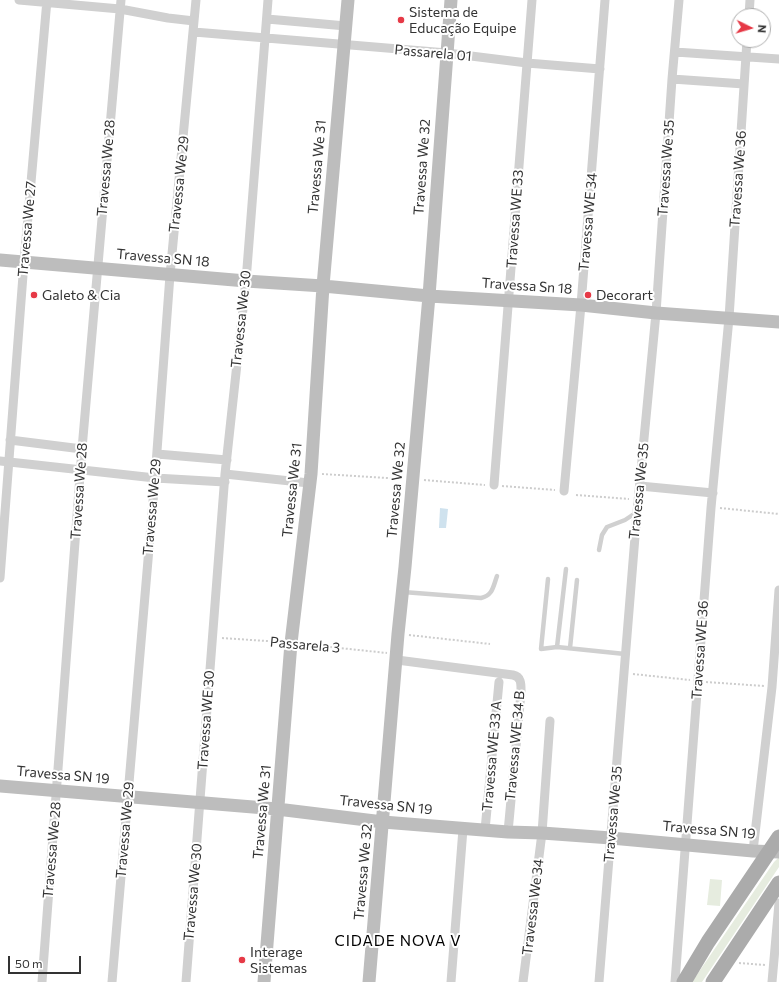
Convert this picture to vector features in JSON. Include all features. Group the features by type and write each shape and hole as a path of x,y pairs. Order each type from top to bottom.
{"main road":[{"path":"684,982 708,942 774,851 779,837"},
{"path":"713,982 779,883"}],"street":[{"path":"19,0 120,4 168,18 194,21"},
{"path":"194,32 196,0"},
{"name":"Travessa We 30","path":"213,637 225,478 246,281 268,0"},
{"name":"Travessa We 31","path":"264,982 291,643 310,478 323,286 348,0"},
{"name":"Travessa We 32","path":"369,982 398,634 429,296 451,0"},
{"name":"Travessa WE 33","path":"494,485 532,0"},
{"name":"Travessa WE 34","path":"564,491 581,305 605,0"},
{"name":"Travessa We 35","path":"599,982 638,500 656,313 679,0"},
{"name":"Travessa We 27","path":"0,578 4,462 10,440 47,1"},
{"name":"Travessa We 28","path":"42,982 82,449 120,4"},
{"path":"266,19 346,26"},
{"name":"Passarela 01","path":"194,32 447,53 527,63 600,69"},
{"name":"Travessa We 29","path":"112,982 157,454 170,275 194,32"},
{"name":"Travessa We 36","path":"729,318 747,48"},
{"path":"675,52 779,59"},
{"path":"672,79 744,84"},
{"name":"Travessa SN 18","path":"0,260 170,275 323,286"},
{"name":"Travessa Sn 18","path":"323,286 429,296 581,305 656,313 779,322"},
{"name":"Travessa WE 36","path":"676,982 711,508 729,318"},
{"path":"10,440 82,449"},
{"path":"157,454 227,460"},
{"path":"4,462 155,478 310,478"},
{"path":"640,486 713,493"},
{"path":"753,851 772,687 779,590"},
{"name":"Travessa WE 30","path":"200,803 213,637"},
{"path":"397,657 501,678"},
{"name":"Travessa WE 34 B","path":"501,678 517,676 521,683 508,832"},
{"name":"Travessa WE 33 A","path":"485,830 501,678"},
{"path":"542,832 550,721"},
{"name":"Travessa SN 19","path":"0,786 278,809 383,822 463,829 508,832 542,832 753,851 774,851"},
{"name":"Travessa We 30","path":"186,982 200,803"},
{"path":"451,982 463,829"},
{"name":"Travessa We 34","path":"523,982 542,832"},
{"path":"772,982 779,903"}],"lane":[{"path":"599,550 602,535 607,527 625,520 637,512"},
{"path":"557,647 566,569"},
{"path":"403,592 481,598 487,597 490,594 498,576"},
{"path":"548,579 542,649 557,647 625,654"},
{"path":"570,648 577,580"}],"path":[{"path":"310,478 413,479"},
{"path":"576,495 638,500"},
{"path":"711,508 779,514"},
{"path":"398,634 490,644"},
{"name":"Passarela 3","path":"213,637 291,643 397,657"},
{"path":"726,962 774,966"}],"shaded area":[{"path":"779,857 779,867 702,982 692,982 774,862"},
{"path":"710,879 722,880 720,906 707,905"}],"water":[{"path":"440,508 448,509 446,528 439,528"}],"place":[{"name":"Sistema de Educação Equipe","path":"401,20"},
{"name":"Galeto & Cia","path":"34,295"},
{"name":"Decorart","path":"588,295"},
{"name":"Interage Sistemas","path":"242,960"}],"district":[{"name":"CIDADE NOVA V","path":"398,941"}]}
